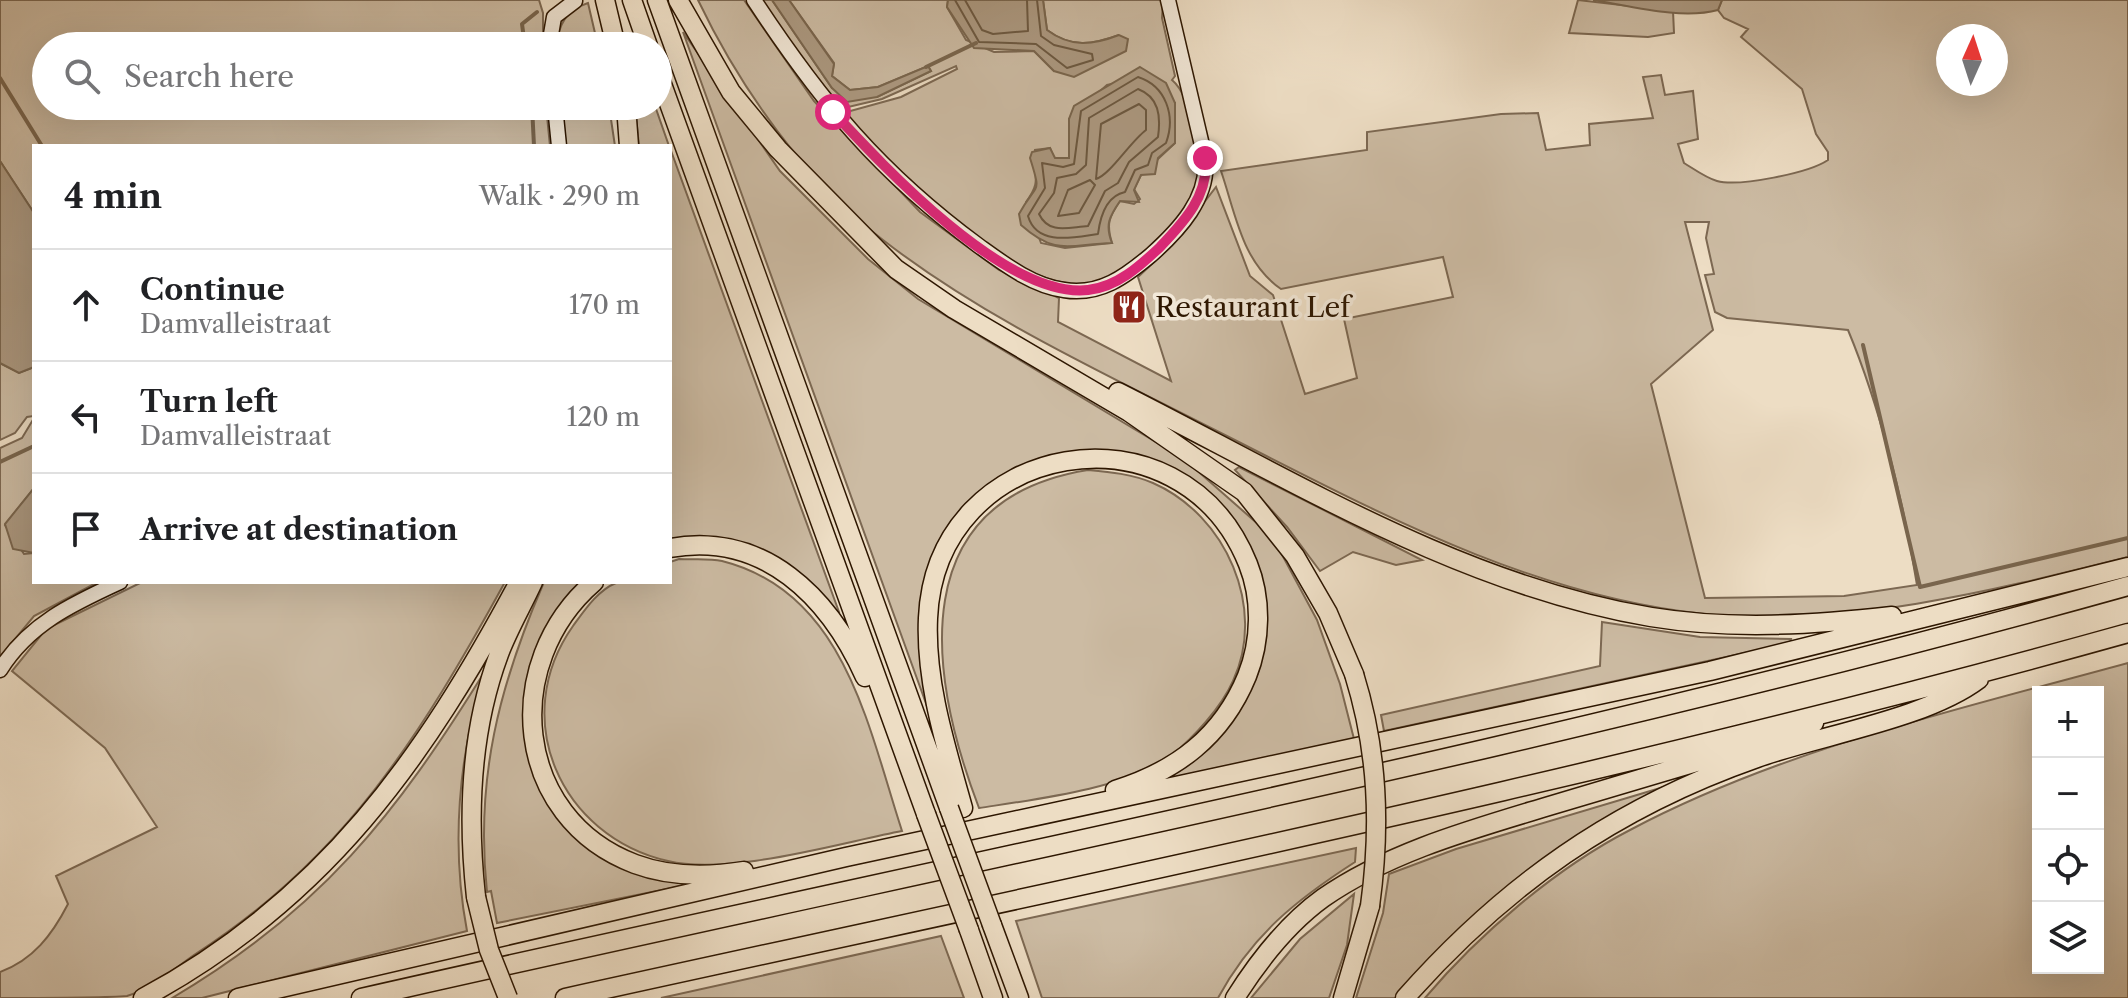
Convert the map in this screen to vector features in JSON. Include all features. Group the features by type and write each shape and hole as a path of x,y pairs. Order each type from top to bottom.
{"highway":[{"path":"605,0 613,32"},
{"path":"632,0 643,32"},
{"path":"657,0 669,32"},
{"path":"678,0 731,92 778,149 896,269 954,309 1029,351 1188,450 1244,492 1295,556 1328,613 1354,674 1369,729 1376,777 1376,862 1370,906 1343,998"},
{"path":"672,41 956,808"},
{"path":"672,112 993,998"},
{"path":"627,120 629,144"},
{"path":"1029,351 1436,550 1567,598 1653,617 1700,622 1774,624 1931,616"},
{"path":"1019,998 968,858 956,808 928,643 931,594 948,543 979,503 1015,477 1044,464 1071,459 1130,461 1181,481 1224,521 1251,573 1258,618 1257,642 1251,667 1232,706 1215,731 1186,757 1141,782 1080,799 1048,815"},
{"path":"672,548 706,545 751,553 800,581 833,617 869,686 891,715"},
{"path":"238,998 846,857 1710,671 2128,567"},
{"path":"143,998 185,976 254,929 326,865 380,804 428,735 518,584"},
{"path":"508,998 489,950 476,897 469,823 477,744 499,655 532,584"},
{"path":"592,584 558,621 541,655 533,692 532,729 537,756 566,813 591,838 632,863 685,875 725,874 846,857"},
{"path":"361,998 716,918 1211,813 1688,703 1931,641 2128,586"},
{"path":"565,998 1220,854 1987,673 2128,633"},
{"path":"1405,998 1469,928 1495,906 1564,854 1617,821 1756,758 1948,699 1987,673"},
{"path":"1235,998 1265,954 1303,914 1337,889 1374,869 1433,844 1518,816 1801,731 1834,710"}],"street":[{"path":"754,0 833,112 897,181 943,220 1021,273 1064,290 1087,290 1116,281 1154,252 1178,228 1204,184 1205,158 1168,0"},
{"path":"551,32 554,17 575,1"},
{"path":"556,120 559,144"},
{"path":"0,670 12,651 56,613 116,584"}],"shaded area":[{"path":"0,0 539,0 543,13 543,32 32,32 32,120 547,120 550,144 32,144 32,210 0,161"},
{"path":"698,0 744,0 814,101 920,212 999,270 1059,298 1058,322 1171,381 1138,277 1169,248 1216,187 1250,276 1273,295 1305,394 1357,378 1344,319 1453,297 1443,257 1281,289 1257,265 1249,251 1221,171 1367,150 1367,132 1501,114 1538,113 1546,150 1590,145 1589,124 1653,118 1643,77 1661,75 1665,95 1693,91 1698,139 1678,144 1684,163 1717,181 1774,178 1819,165 1828,160 1828,152 1816,134 1802,89 1741,37 1748,29 1724,18 1718,10 1722,0 2128,0 2128,557 1918,604 1811,616 1757,617 1704,614 1637,604 1572,588 1509,567 1325,486 1040,340 959,293 883,240 827,190 777,130 734,66","holes":["1685,222 1709,222 1706,238 1714,274 1705,275 1715,312 1727,318 1848,330 1890,456 1917,585 1844,596 1705,598 1651,384 1713,330"]},
{"path":"760,0 772,0 832,88 877,97 931,71 928,66 878,87 850,90 832,76 834,63 789,0 948,0 947,7 966,40 994,52 1034,51 1054,71 1119,35 1082,43 1056,36 1047,30 1043,0 1163,0 1162,18 1175,76 1172,80 1187,105 1199,177 1195,192 1175,223 1132,265 1103,281 1082,284 1061,282 1002,257 972,236 915,186 843,113 901,97 957,69 956,66 882,99 844,108 835,103","holes":["1116,83 1175,103 1175,143 1141,175 1134,189 1140,199 1134,204 1120,201 1116,207 1109,226 1112,243 1065,248 1041,243 1026,202 1036,182 1035,150 1050,148 1054,158 1070,158 1069,119 1107,85"]},
{"path":"1578,0 1673,11 1674,33 1648,37 1569,33"},
{"path":"588,3 595,32 559,32 574,10"},
{"path":"683,32 780,171 868,259 918,299 1184,459 1259,525 1279,549 1317,620 1340,684 1354,739 1162,780 1194,761 1251,689 1266,638 1256,566 1234,524 1202,489 1188,479 1105,452 1076,452 1032,462 1000,477 968,507 929,577 928,709"},
{"path":"563,120 611,120 615,144 566,144"},
{"path":"636,120 660,120 668,144 639,144"},
{"path":"672,153 839,612 835,613 794,571 672,542"},
{"path":"0,363 19,373 32,368 32,416 27,417 15,433 0,440"},
{"path":"32,421 32,491 5,525 24,554 32,553 32,584 94,584 34,616 0,657 0,448 22,438"},
{"path":"1239,467 1422,560 1396,565 1353,552 1320,571 1287,527 1235,470"},
{"path":"1088,470 1129,475 1153,483 1179,498 1201,517 1219,540 1233,567 1242,595 1245,624 1242,653 1233,681 1198,731 1171,756 1153,767 1079,791 979,808 961,756 948,703 942,650 945,600 959,555 986,517 1028,488"},
{"path":"672,561 722,561 764,577 797,602 824,633 863,708 902,831 784,856 693,865 668,861 630,847 598,827 573,800 556,769 546,734 545,698 554,661 573,626 603,591 614,584 672,584"},
{"path":"138,584 504,584 409,742 375,790 337,835 247,917 162,978 127,996 0,998 0,972 22,961 40,945 68,904 56,876 157,827 105,748 12,671 46,629"},
{"path":"543,584 584,584 568,599 526,726 577,833 692,884 497,923 491,891 487,892 484,851 488,772 503,696"},
{"path":"1602,622 1700,637 1791,639 1790,643 1384,731 1381,715 1600,666"},
{"path":"2128,663 2128,998 1425,998 1469,951 1520,905 1574,863 1630,830 1689,801 1812,753 2032,689 2032,974 2104,974 2104,686 2042,686"},
{"path":"485,671 469,736 460,801 459,866 467,931 202,998 172,998 271,930 351,856 419,771"},
{"path":"1667,786 1603,822 1398,998 1356,998 1383,913 1389,874 1456,849"},
{"path":"1356,848 1355,862 1313,890 1261,937 1218,998 1042,998 1016,921"},
{"path":"1354,894 1347,945 1329,998 1251,998 1300,939"},
{"path":"941,936 964,998 661,998"}],"water":[{"path":"772,0 789,0 834,64 832,76 850,90 878,87 928,66 931,71 877,97 847,102 832,88"},
{"path":"948,0 1043,0 1047,30 1056,36 1082,43 1119,35 1128,39 1126,51 1074,77 1054,71 1034,51 974,48 947,7"},
{"path":"1593,0 1722,0 1718,10 1688,14"},
{"path":"1140,67 1166,83 1175,103 1175,143 1158,158 1155,174 1141,175 1134,190 1139,202 1120,201 1116,207 1109,226 1112,243 1064,246 1044,241 1021,225 1019,214 1037,184 1030,158 1032,152 1050,148 1055,158 1069,158 1069,119 1074,106"},
{"path":"0,161 32,210 32,368 19,373 0,363"},
{"path":"32,490 32,553 13,549 5,524"}],"waterway":[{"path":"523,32 522,24 537,12"},
{"path":"926,67 976,43"},
{"path":"0,78 41,144"},
{"path":"533,120 534,144"},
{"path":"1863,345 1920,587 2128,538"},
{"path":"0,462 32,447"}],"place":[{"name":"Restaurant Lef","path":"1129,307"}],"route":[{"path":"833,112 897,181 943,220 1021,273 1064,290 1103,287 1128,274 1154,252 1194,206 1204,184 1205,158"}]}
